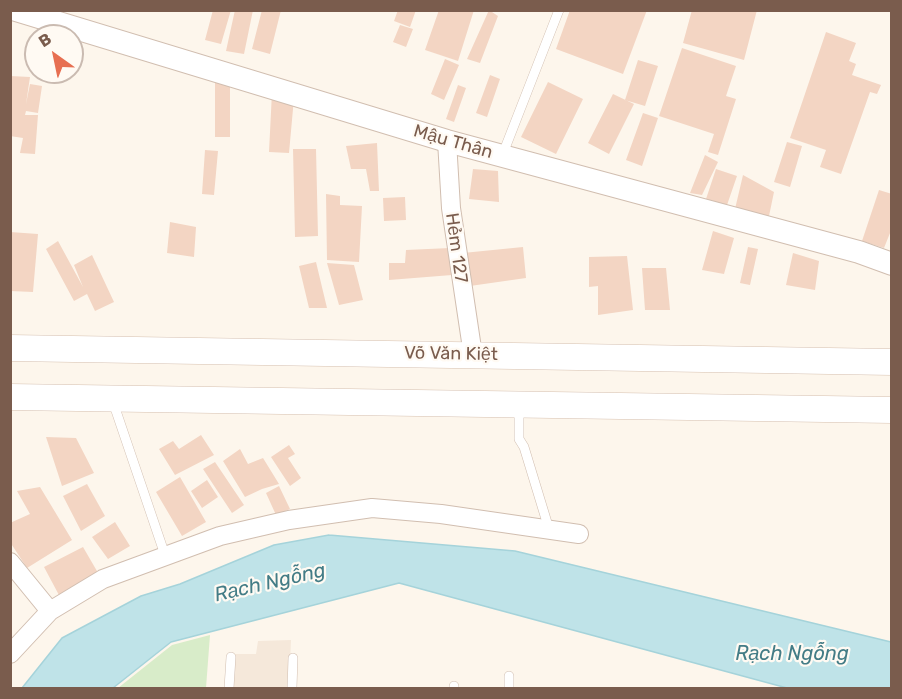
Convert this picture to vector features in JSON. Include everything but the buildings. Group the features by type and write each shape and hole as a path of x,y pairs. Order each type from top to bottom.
{"main road":[{"name":"Võ Văn Kiệt","path":"10,348 891,362"},
{"path":"10,397 891,410"}],"street":[{"name":"Mậu Thân","path":"27,12 447,141 859,252 891,264"},
{"name":"Hẻm 127","path":"447,141 450,208 473,355"},
{"path":"10,654 50,611 103,579 220,536 289,520 372,508 441,514 579,534"},
{"path":"10,562 50,611"}],"lane":[{"path":"502,156 559,10"},
{"path":"112,399 165,555"},
{"path":"519,406 519,439 524,447 549,529"},
{"path":"229,688 231,657"},
{"path":"292,688 293,658"},
{"path":"508,688 509,676"}],"shaded area":[{"path":"291,640 289,688 232,688 234,654 256,654 258,641"}],"green space":[{"path":"210,635 206,688 118,688 172,645"}],"water":[{"name":"Rạch Ngỗng","path":"329,535 515,551 891,642 891,688 787,688 399,583 171,642 113,688 22,688 62,638 141,596 180,584 274,545"}]}
